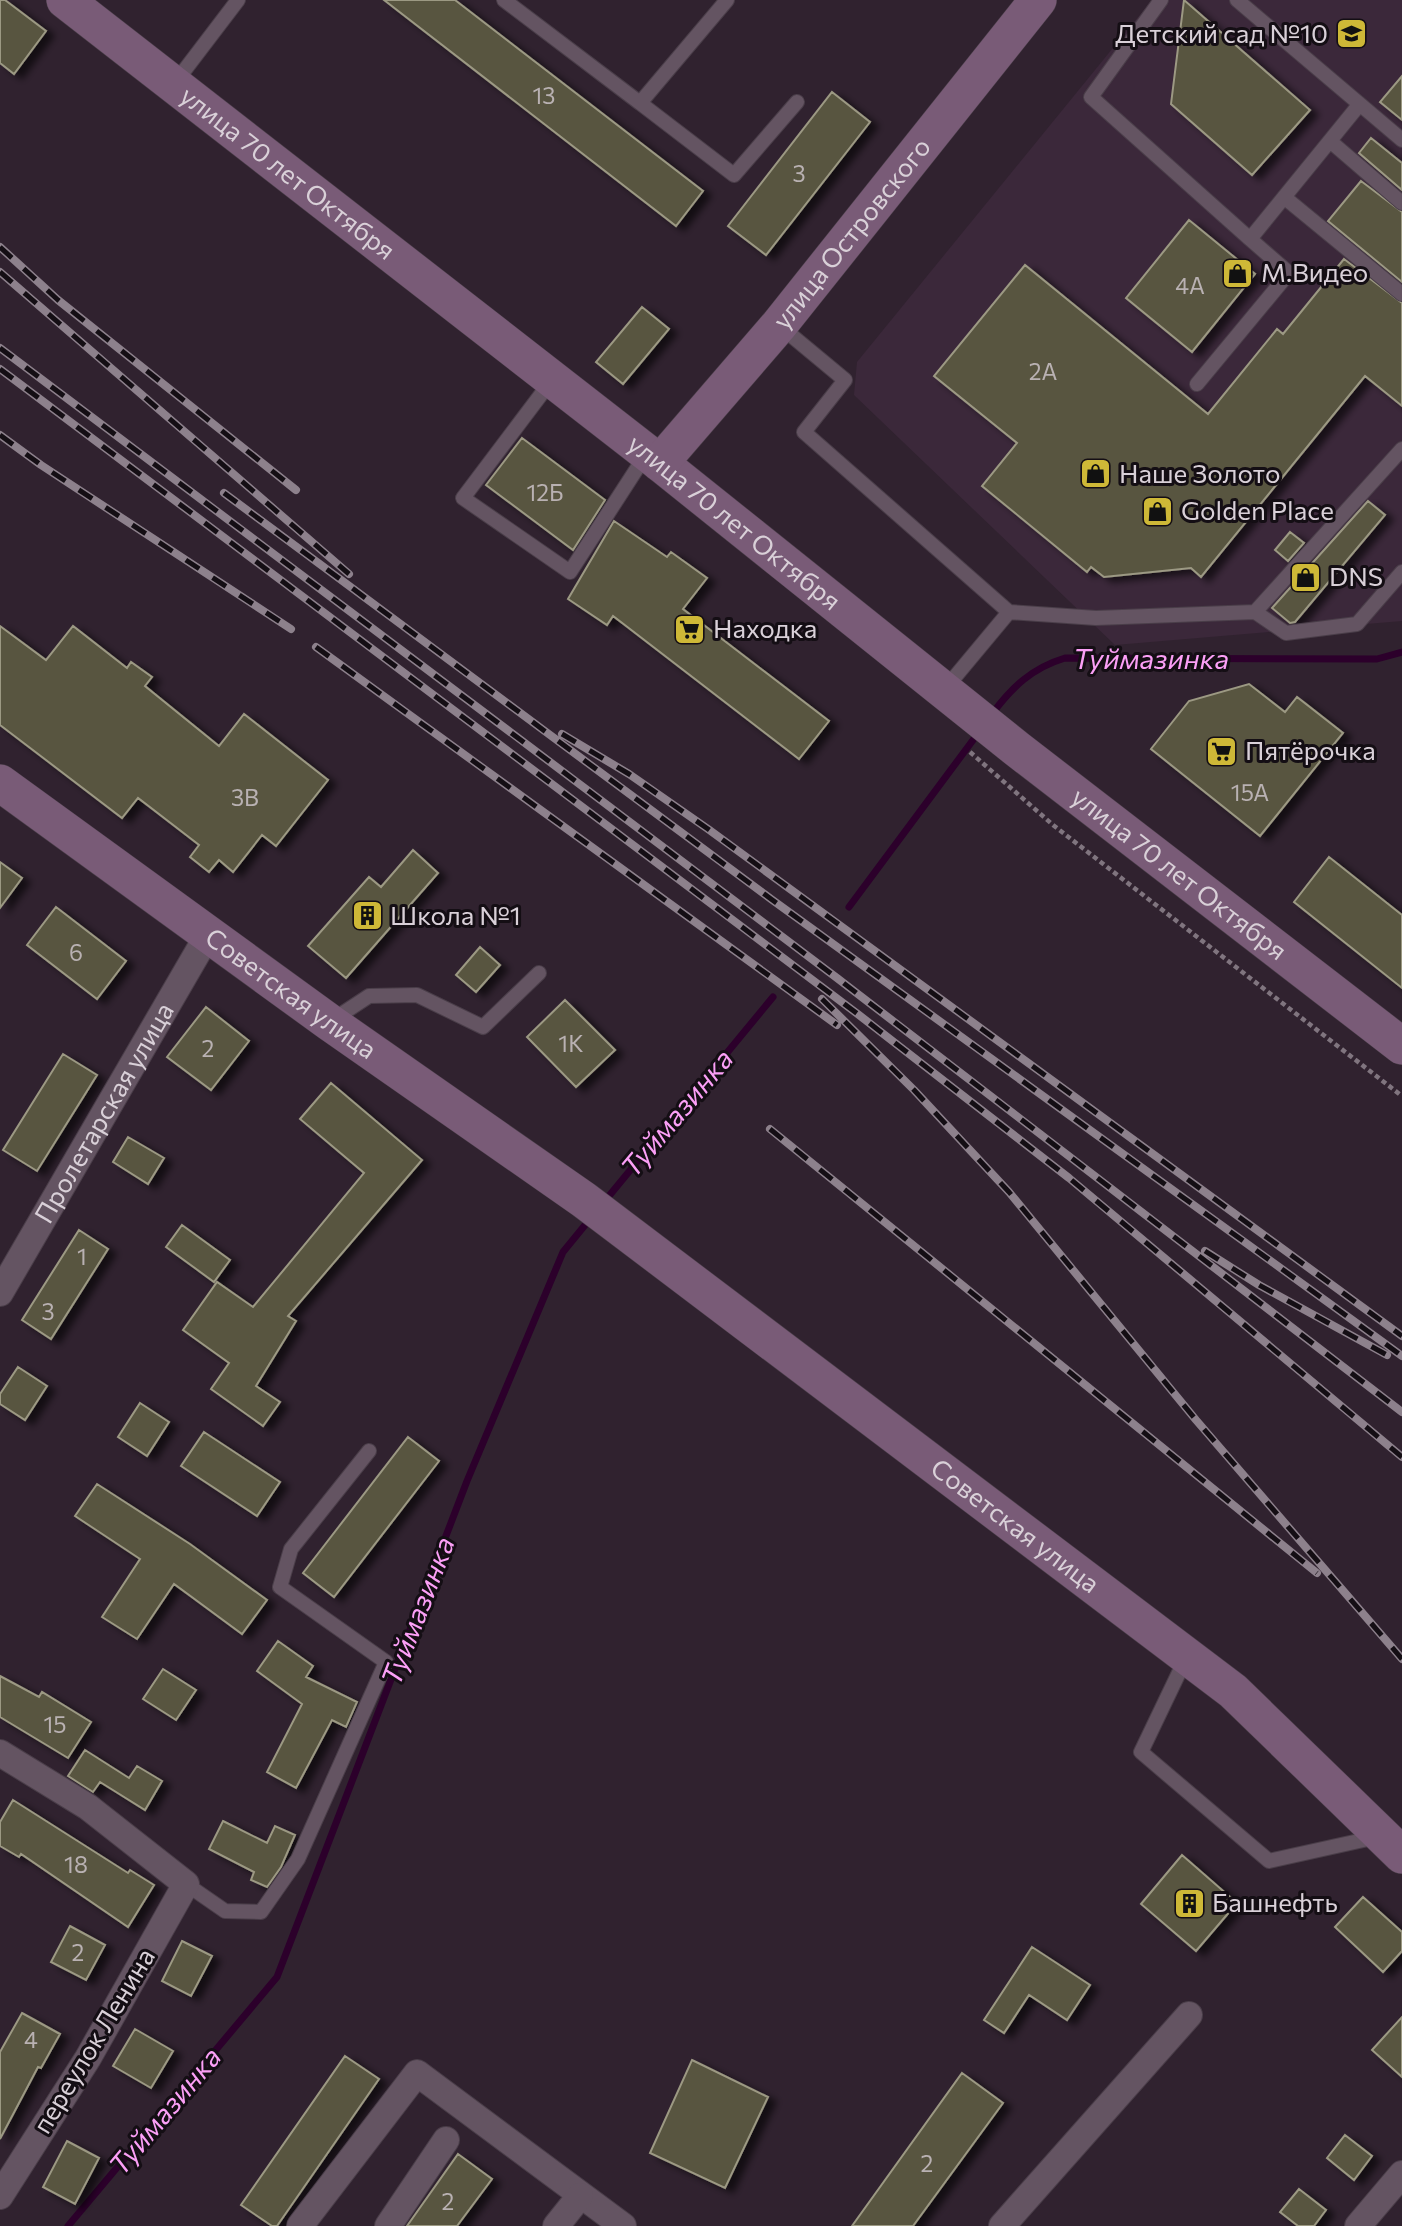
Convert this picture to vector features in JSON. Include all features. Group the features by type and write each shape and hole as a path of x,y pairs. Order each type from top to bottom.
{"street":[{"name":"улица 70 лет Октября","path":"65,0 654,458 958,714 1017,749 1402,1046"},
{"name":"улица Островского","path":"654,458 779,325 1038,0"},
{"name":"Советская улица","path":"0,783 329,1022 597,1210 1233,1691 1392,1845"},
{"name":"Пролетарская улица","path":"0,1293 209,933"},
{"path":"0,1753 88,1807 186,1884"},
{"name":"переулок Ленина","path":"0,2196 88,2058 186,1884"},
{"path":"1002,2226 1188,2015"},
{"path":"300,2226 417,2073 623,2226"},
{"path":"388,2226 446,2140"},
{"path":"1358,2226 1402,2174"},
{"path":"555,2226 580,2196"}],"lane":[{"path":"174,84 238,0"},
{"path":"504,0 734,175 797,102"},
{"path":"640,103 727,0"},
{"path":"1161,0 1091,97 1289,273 1197,384"},
{"path":"1237,0 1401,138"},
{"path":"1250,239 1360,104"},
{"path":"1330,141 1402,203"},
{"path":"1284,197 1402,294"},
{"path":"779,325 845,380 804,432 1009,612 1096,618 1255,612 1286,633 1357,624 1402,572"},
{"path":"553,379 463,498 570,572 654,458"},
{"path":"1255,612 1402,449"},
{"path":"958,714 1009,612"},
{"path":"329,1022 369,996 417,995 483,1027 539,973"},
{"path":"186,1884 225,1911 261,1912 298,1859 386,1662 280,1587 291,1549 369,1451"},
{"path":"1187,1657 1141,1752 1269,1861 1392,1845"}],"path":[{"path":"958,714 1054,825 1402,1096"}],"shaded area":[{"path":"1152,0 1402,0 1402,621 1115,645 854,395 857,362"}],"building":[{"path":"0,0 5,0 46,31 14,74 0,63"},
{"path":"384,0 455,0 703,191 676,226"},
{"path":"1184,0 1310,110 1252,175 1171,104"},
{"path":"1402,76 1402,120 1380,102"},
{"path":"832,92 870,122 766,255 728,226"},
{"path":"1371,138 1402,163 1402,190 1359,153"},
{"path":"1361,181 1402,212 1402,282 1328,221"},
{"path":"1189,220 1255,274 1192,352 1126,298"},
{"path":"1344,259 1402,303 1402,406 1365,376 1201,577 1191,568 1104,577 1091,567 1087,572 982,486 1017,443 934,376 1025,265 1208,414 1277,329 1283,334"},
{"path":"642,307 669,329 623,384 596,362"},
{"path":"522,438 605,500 573,550 486,485"},
{"path":"1368,501 1385,515 1295,622 1290,623 1272,608"},
{"path":"614,521 667,557 671,552 707,578 683,609 829,721 799,759 613,616 607,625 568,599"},
{"path":"1290,532 1304,543 1288,561 1275,550"},
{"path":"0,626 46,660 73,626 127,668 131,662 152,677 145,686 219,746 244,714 328,780 276,846 262,835 233,872 219,860 209,872 190,857 199,845 138,798 122,818 0,725"},
{"path":"1249,684 1285,712 1297,697 1343,733 1260,836 1151,749 1189,701"},
{"name":"Школа №1","path":"413,850 438,873 346,978 308,946 369,877 381,887"},
{"path":"1329,857 1402,915 1402,988 1294,902"},
{"path":"0,862 22,878 0,908"},
{"path":"56,907 126,961 97,999 27,945"},
{"path":"480,947 500,965 476,992 456,975"},
{"path":"565,1000 615,1050 576,1087 527,1037"},
{"path":"206,1007 249,1041 211,1090 167,1057"},
{"path":"63,1054 97,1075 37,1171 3,1150"},
{"path":"331,1083 422,1160 288,1316 296,1321 256,1386 280,1402 263,1426 211,1389 229,1363 183,1330 217,1282 253,1307 364,1173 300,1119"},
{"path":"128,1137 164,1158 148,1184 113,1162"},
{"path":"182,1225 230,1260 214,1282 166,1247"},
{"path":"79,1230 108,1249 51,1339 22,1320"},
{"path":"18,1367 47,1386 25,1420 0,1404 0,1394"},
{"path":"140,1403 169,1422 147,1456 118,1437"},
{"path":"204,1432 280,1482 257,1516 181,1466"},
{"path":"408,1437 439,1461 334,1597 303,1573"},
{"path":"97,1484 190,1544 267,1600 242,1634 174,1584 137,1639 102,1617 140,1559 75,1516"},
{"path":"278,1641 313,1666 306,1677 357,1702 346,1727 332,1720 296,1788 267,1772 302,1704 257,1671"},
{"path":"163,1669 196,1690 176,1720 143,1699"},
{"path":"0,1676 39,1697 42,1692 91,1722 68,1758 0,1717"},
{"path":"85,1750 129,1778 137,1766 162,1781 145,1810 100,1782 93,1792 68,1776"},
{"path":"13,1800 128,1873 130,1870 154,1885 128,1927 21,1854 19,1857 0,1846 0,1822"},
{"path":"223,1821 267,1843 275,1826 295,1835 281,1867 267,1887 251,1880 254,1872 209,1849"},
{"name":"Башнефть","path":"1182,1855 1237,1903 1196,1951 1141,1904"},
{"path":"1363,1897 1402,1932 1402,1951 1383,1972 1335,1927"},
{"path":"70,1926 105,1945 86,1980 51,1962"},
{"path":"182,1941 212,1956 191,1996 162,1981"},
{"path":"1032,1947 1090,1985 1067,2020 1029,1995 1004,2033 984,2020"},
{"path":"22,2013 60,2034 41,2068 38,2067 0,2139 0,2052"},
{"path":"1402,2017 1402,2077 1372,2050"},
{"path":"135,2029 173,2051 151,2088 113,2066"},
{"path":"345,2056 379,2079 277,2226 272,2226 241,2205"},
{"path":"692,2060 768,2097 725,2188 650,2153"},
{"path":"962,2073 1003,2103 913,2226 852,2226"},
{"path":"1345,2135 1372,2156 1354,2180 1327,2158"},
{"path":"67,2141 99,2158 75,2204 43,2187"},
{"path":"458,2154 492,2179 457,2226 407,2226"},
{"path":"1299,2189 1326,2210 1314,2226 1298,2226 1280,2212"}],"waterway":[{"name":"Туймазинка","path":"992,714 1007,695 1033,673 1065,658 1377,659 1402,652"},
{"name":"Туймазинка","path":"849,907 979,732"},
{"name":"Туймазинка","path":"604,1202 773,997"},
{"name":"Туймазинка","path":"68,2226 277,1977 467,1481 563,1252 590,1219"}],"railway":[{"path":"0,247 58,300 296,490"},
{"path":"0,272 349,574"},
{"path":"0,348 837,978 1402,1412"},
{"path":"0,369 859,1015 1069,1178 1402,1457"},
{"path":"0,435 41,465 291,629"},
{"path":"224,493 771,899 1402,1356"},
{"path":"316,647 837,1025"},
{"path":"562,734 629,774 708,829 1402,1336"},
{"path":"822,999 914,1090 1009,1192 1196,1420 1402,1659"},
{"path":"770,1129 1317,1573"},
{"path":"1205,1251 1259,1285 1387,1355"}],"place":[{"name":"Детский сад №10","path":"1351,34"},
{"name":"М.Видео","path":"1238,273"},
{"name":"Наше Золото","path":"1096,474"},
{"name":"Golden Place","path":"1158,511"},
{"name":"DNS","path":"1306,577"},
{"name":"Находка","path":"690,629"},
{"name":"Пятёрочка","path":"1222,751"},
{"name":"Школа №1","path":"367,916"},
{"name":"Башнефть","path":"1189,1903"}]}
